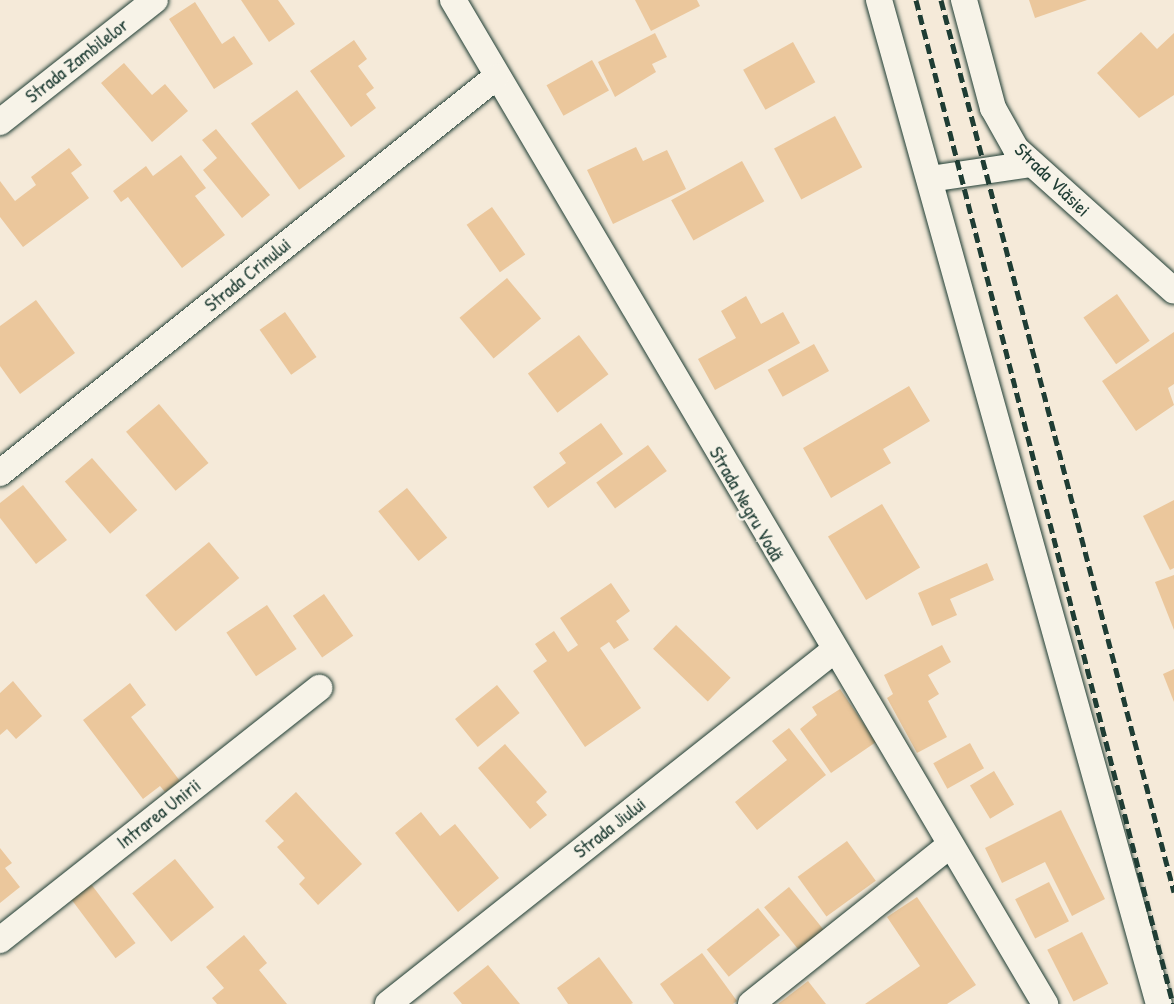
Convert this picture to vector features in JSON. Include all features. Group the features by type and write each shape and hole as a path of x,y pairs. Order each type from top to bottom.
{"street":[{"name":"Strada Zambilelor","path":"0,122 155,0"},
{"name":"Strada Negru Vodă","path":"453,0 832,652 1045,1004"},
{"path":"879,0 1160,1004"},
{"name":"Strada Vlăsiei","path":"964,0 993,108 1030,163 1174,291"},
{"name":"Strada Crinului","path":"0,473 496,77"},
{"path":"930,179 1030,163"},
{"name":"Strada Jiului","path":"388,1004 832,652"},
{"name":"Intrarea Unirii","path":"0,940 319,688"},
{"path":"751,1004 948,847"}],"building":[{"path":"241,0 278,0 295,24 269,42"},
{"path":"635,0 697,0 700,6 651,31"},
{"path":"1029,0 1087,0 1035,18"},
{"path":"195,2 222,44 234,36 253,64 214,89 169,19"},
{"path":"1141,32 1157,49 1174,33 1174,95 1139,118 1097,73"},
{"path":"655,33 667,57 652,64 656,72 615,97 598,62"},
{"path":"354,40 367,59 358,66 374,88 366,94 376,108 351,127 310,71"},
{"path":"793,42 815,82 765,110 743,70"},
{"path":"592,60 609,91 563,116 547,85"},
{"path":"124,63 152,95 165,84 188,111 152,142 101,83"},
{"path":"297,90 345,156 299,190 251,124"},
{"path":"835,116 862,167 801,200 774,148"},
{"path":"216,129 270,195 242,218 203,170 217,158 202,140"},
{"path":"636,147 643,161 667,150 686,189 613,224 587,170"},
{"path":"69,148 82,165 71,173 89,198 23,247 0,217 0,181 15,201 36,185 31,177"},
{"path":"181,155 206,188 195,196 225,235 182,268 128,197 121,202 113,191 146,166 153,176"},
{"path":"742,161 764,201 693,241 671,200"},
{"path":"492,207 525,255 500,272 467,225"},
{"path":"507,278 541,319 494,358 460,318"},
{"path":"1117,294 1150,341 1116,364 1083,318"},
{"path":"746,296 761,324 783,312 800,343 715,390 698,359 736,338 721,311"},
{"path":"36,300 75,353 20,394 0,366 0,326"},
{"path":"285,312 317,357 291,375 260,330"},
{"path":"1174,332 1174,384 1168,388 1174,405 1136,431 1102,381"},
{"path":"579,335 608,374 557,413 528,374"},
{"path":"814,344 829,371 783,397 768,370"},
{"path":"909,386 930,421 883,449 891,463 831,498 803,448"},
{"path":"159,404 208,463 176,491 126,432"},
{"path":"601,423 623,454 548,508 533,487 566,463 559,453"},
{"path":"648,445 667,471 615,509 596,483"},
{"path":"92,458 137,510 110,534 65,482"},
{"path":"23,485 67,540 36,564 0,518 0,503"},
{"path":"407,488 447,538 419,561 378,511"},
{"path":"1174,500 1174,568 1170,570 1143,516"},
{"path":"882,504 920,567 866,600 828,536"},
{"path":"209,542 239,578 176,631 145,595"},
{"path":"987,563 994,580 950,599 957,615 932,626 918,593"},
{"path":"1174,575 1174,630 1155,582"},
{"path":"611,583 630,611 616,621 629,640 614,649 609,642 600,648 641,708 585,747 533,671 547,661 535,644 554,631 568,652 578,645 560,618"},
{"path":"324,594 353,636 322,658 293,616"},
{"path":"267,605 297,649 256,676 226,632"},
{"path":"676,625 731,678 708,702 653,649"},
{"path":"942,645 951,662 928,675 939,694 928,701 947,737 917,753 887,698 893,694 884,675"},
{"path":"1174,669 1174,702 1163,674"},
{"path":"13,681 42,716 16,739 7,729 0,735 0,693"},
{"path":"130,683 146,705 131,717 180,781 165,792 160,786 143,799 83,720"},
{"path":"497,685 520,713 478,747 455,719"},
{"path":"840,689 876,742 831,773 800,729 817,715 812,707"},
{"path":"789,728 826,775 757,830 735,802 787,760 772,741"},
{"path":"970,743 984,768 947,789 933,763"},
{"path":"505,744 547,792 536,802 547,815 530,829 478,768"},
{"path":"994,771 1014,804 990,819 970,785"},
{"path":"296,792 362,864 318,905 299,884 305,878 277,847 284,841 265,821"},
{"path":"1061,810 1105,899 1072,916 1045,862 1002,883 985,848"},
{"path":"421,812 440,836 455,824 499,878 458,912 395,833"},
{"path":"847,841 876,881 826,916 798,877"},
{"path":"0,848 12,863 5,868 20,887 0,903"},
{"path":"175,859 214,907 171,942 132,894"},
{"path":"1049,882 1069,921 1035,938 1015,899"},
{"path":"91,884 136,943 116,958 71,899"},
{"path":"789,887 824,931 799,951 764,907"},
{"path":"917,897 976,985 947,1004 865,1004 920,966 887,917"},
{"path":"758,908 780,935 729,977 707,950"},
{"path":"1082,932 1108,984 1074,1001 1047,950"},
{"path":"244,935 267,963 259,970 287,1004 217,1004 212,998 224,988 206,967"},
{"path":"702,953 737,1001 733,1004 674,1004 660,984"},
{"path":"599,957 633,1003 568,1004 557,988"},
{"path":"488,965 520,1004 462,1004 453,993"},
{"path":"808,981 826,1004 778,1004"}],"railway":[{"path":"916,0 1173,1004"},
{"path":"941,0 1174,892"}]}
